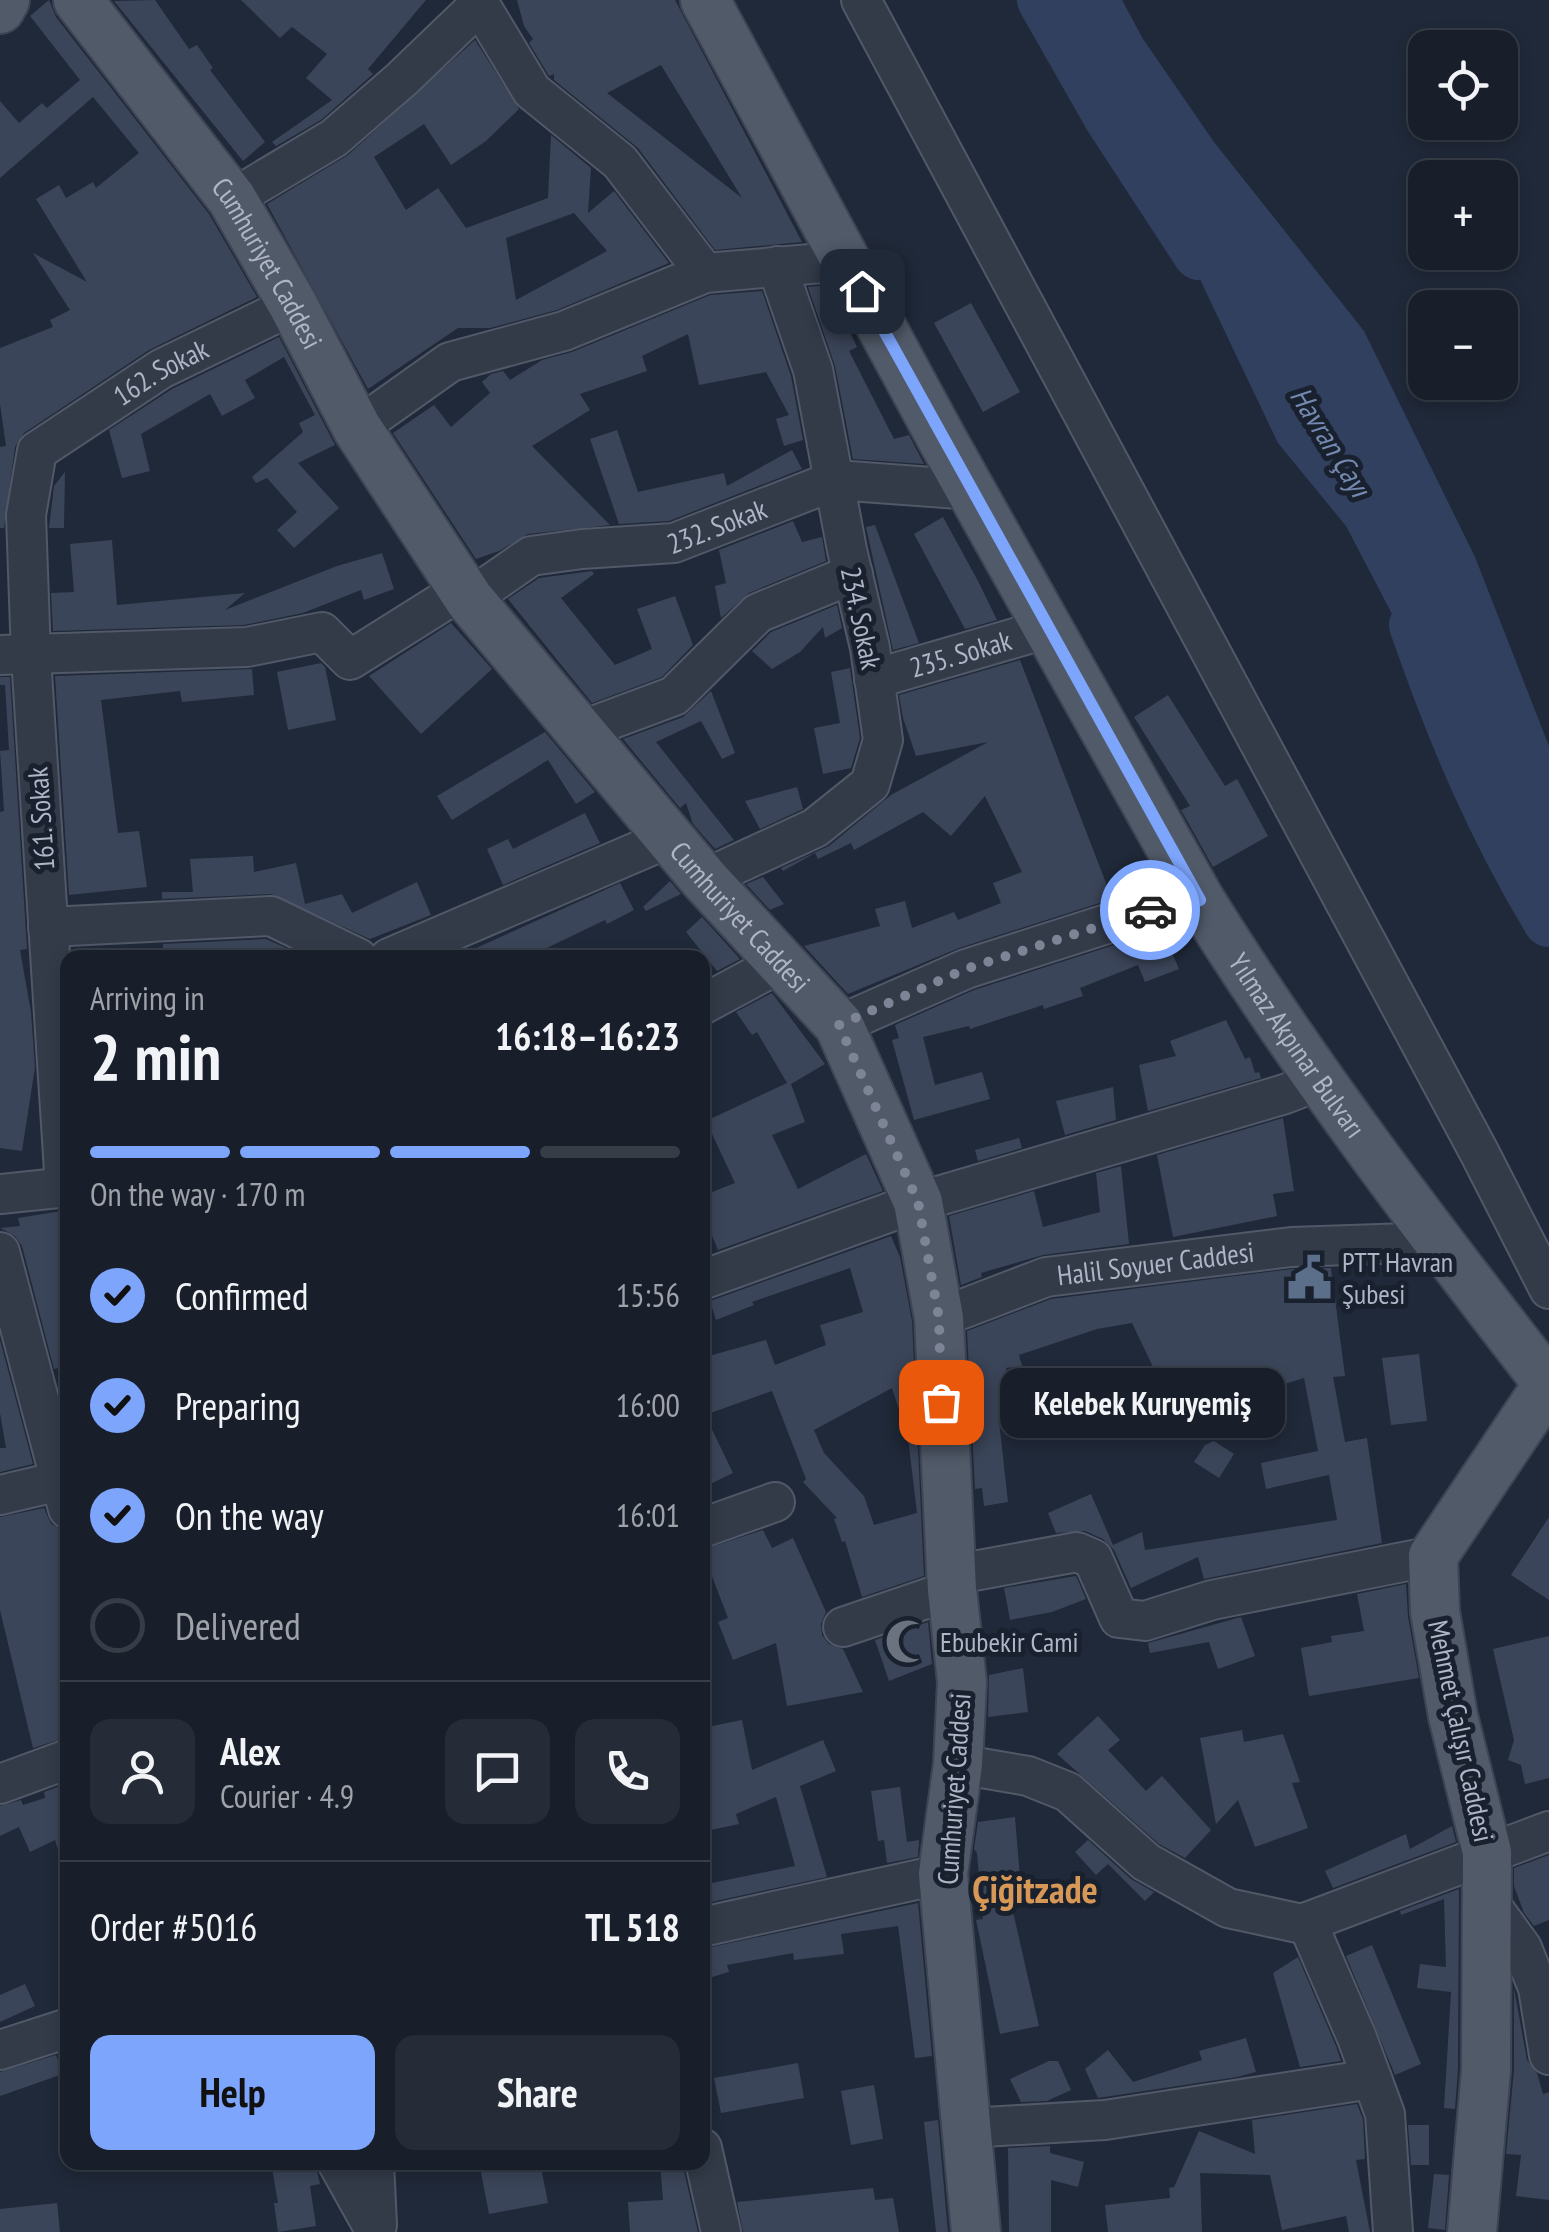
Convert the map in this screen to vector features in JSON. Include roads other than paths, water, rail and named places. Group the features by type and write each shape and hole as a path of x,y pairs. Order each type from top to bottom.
{"main road":[{"path":"0,9 5,0"},
{"name":"Cumhuriyet Caddesi","path":"78,0 232,199 357,428 466,594 704,880 839,1025 918,1202 939,1318 952,1582 962,1682 958,1764 944,1874 976,2232"},
{"name":"Yılmaz Akpınar Bulvarı","path":"705,0 1200,900 1238,962 1321,1080 1438,1242 1549,1384"},
{"path":"1433,1556 1549,1384"},
{"name":"Mehmet Çalışır Caddesi","path":"1433,1556 1435,1612 1486,1874 1486,2070 1472,2232"}],"street":[{"path":"861,0 1549,1289"},
{"path":"232,199 334,138 402,80 478,3 532,91 620,162 704,273"},
{"path":"357,428 450,362 564,331 704,273 846,262"},
{"name":"234. Sokak","path":"704,880 814,828 870,784 883,740 814,370 777,266"},
{"name":"162. Sokak","path":"37,450 160,369 292,305"},
{"name":"161. Sokak","path":"37,450 26,515 15,656 48,927 60,1100"},
{"name":"232. Sokak","path":"15,656 247,648 322,632 350,660 531,556 674,544 836,480 972,490"},
{"path":"580,732 674,696 758,613 853,574"},
{"name":"235. Sokak","path":"874,679 1049,628"},
{"path":"409,950 669,838"},
{"path":"839,1025 966,969 1163,906 1200,900"},
{"path":"48,927 271,916 341,950"},
{"path":"710,1001 780,963"},
{"path":"710,1277 918,1202 1286,1094 1321,1080"},
{"path":"0,1194 60,1188"},
{"name":"Halil Soyuer Caddesi","path":"939,1318 1046,1277 1291,1246 1438,1242"},
{"path":"0,1252 60,1471"},
{"path":"0,1495 60,1489"},
{"path":"710,1525 775,1502"},
{"path":"842,1627 952,1582 1077,1552 1092,1558 1119,1618 1145,1621 1212,1600 1433,1556"},
{"path":"0,1784 60,1761"},
{"path":"958,1764 1028,1776 1068,1792 1146,1862 1228,1908 1302,1924 1486,1874 1549,1832"},
{"path":"710,1925 944,1874"},
{"path":"1486,1874 1522,1948 1538,1957 1538,1988 1549,2055"},
{"path":"1307,1922 1385,2114 1393,2232"},
{"path":"0,2050 60,2031"},
{"path":"967,2128 1105,2120 1372,2079"},
{"path":"342,2170 377,2232"},
{"path":"374,2170 377,2232"},
{"path":"707,2170 721,2232"}],"water":[{"path":"1038,0 1122,0 1143,39 1214,142 1364,331 1475,557 1549,746 1549,917 1500,791 1402,633 1346,526 1278,443 1156,187 1082,88"}],"waterway":[{"name":"Havran Çayı","path":"1043,0 1109,116 1199,254"},
{"name":"Havran Çayı","path":"1415,625 1474,777 1549,921"}],"place":[{"name":"PTT Havran Şubesi","path":"1309,1278"},
{"name":"Kelebek Kuruyemiş","path":"941,1402"},
{"name":"Ebubekir Cami","path":"907,1642"}],"district":[{"name":"Çiğitzade","path":"1035,1890"}]}
